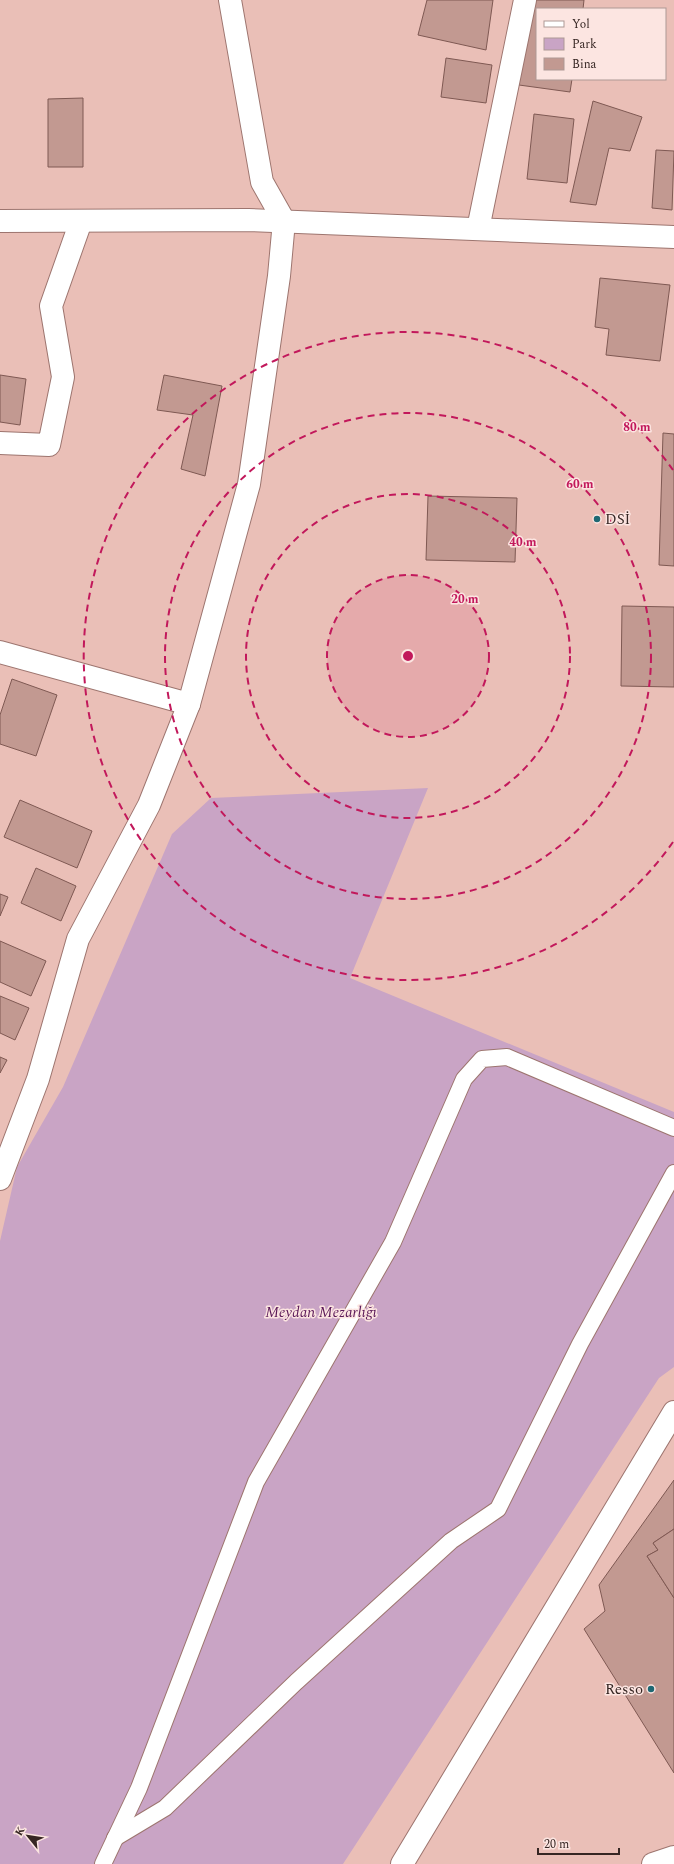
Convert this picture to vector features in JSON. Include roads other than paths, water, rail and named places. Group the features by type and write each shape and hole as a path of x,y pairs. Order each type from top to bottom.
{"street":[{"path":"0,1179 38,1079 78,939 149,805 189,704 249,484 279,276 284,221 262,182 230,0"},
{"path":"478,229 525,0"},
{"path":"0,221 248,220 674,237"},
{"path":"0,443 49,445 63,378 51,306 81,221"},
{"path":"0,652 189,704"},
{"path":"402,1864 674,1412"},
{"path":"653,1864 674,1857"}],"lane":[{"path":"103,1864 139,1788 256,1482 393,1242 464,1079 482,1059 507,1057 674,1128"},
{"path":"115,1838 165,1808 296,1682 446,1546 498,1509 580,1344 674,1173"}],"place":[{"name":"DSİ","path":"597,519"},
{"name":"Resso","path":"651,1689"}],"park label":[{"name":"Meydan Mezarlığı","path":"321,1312"}]}
